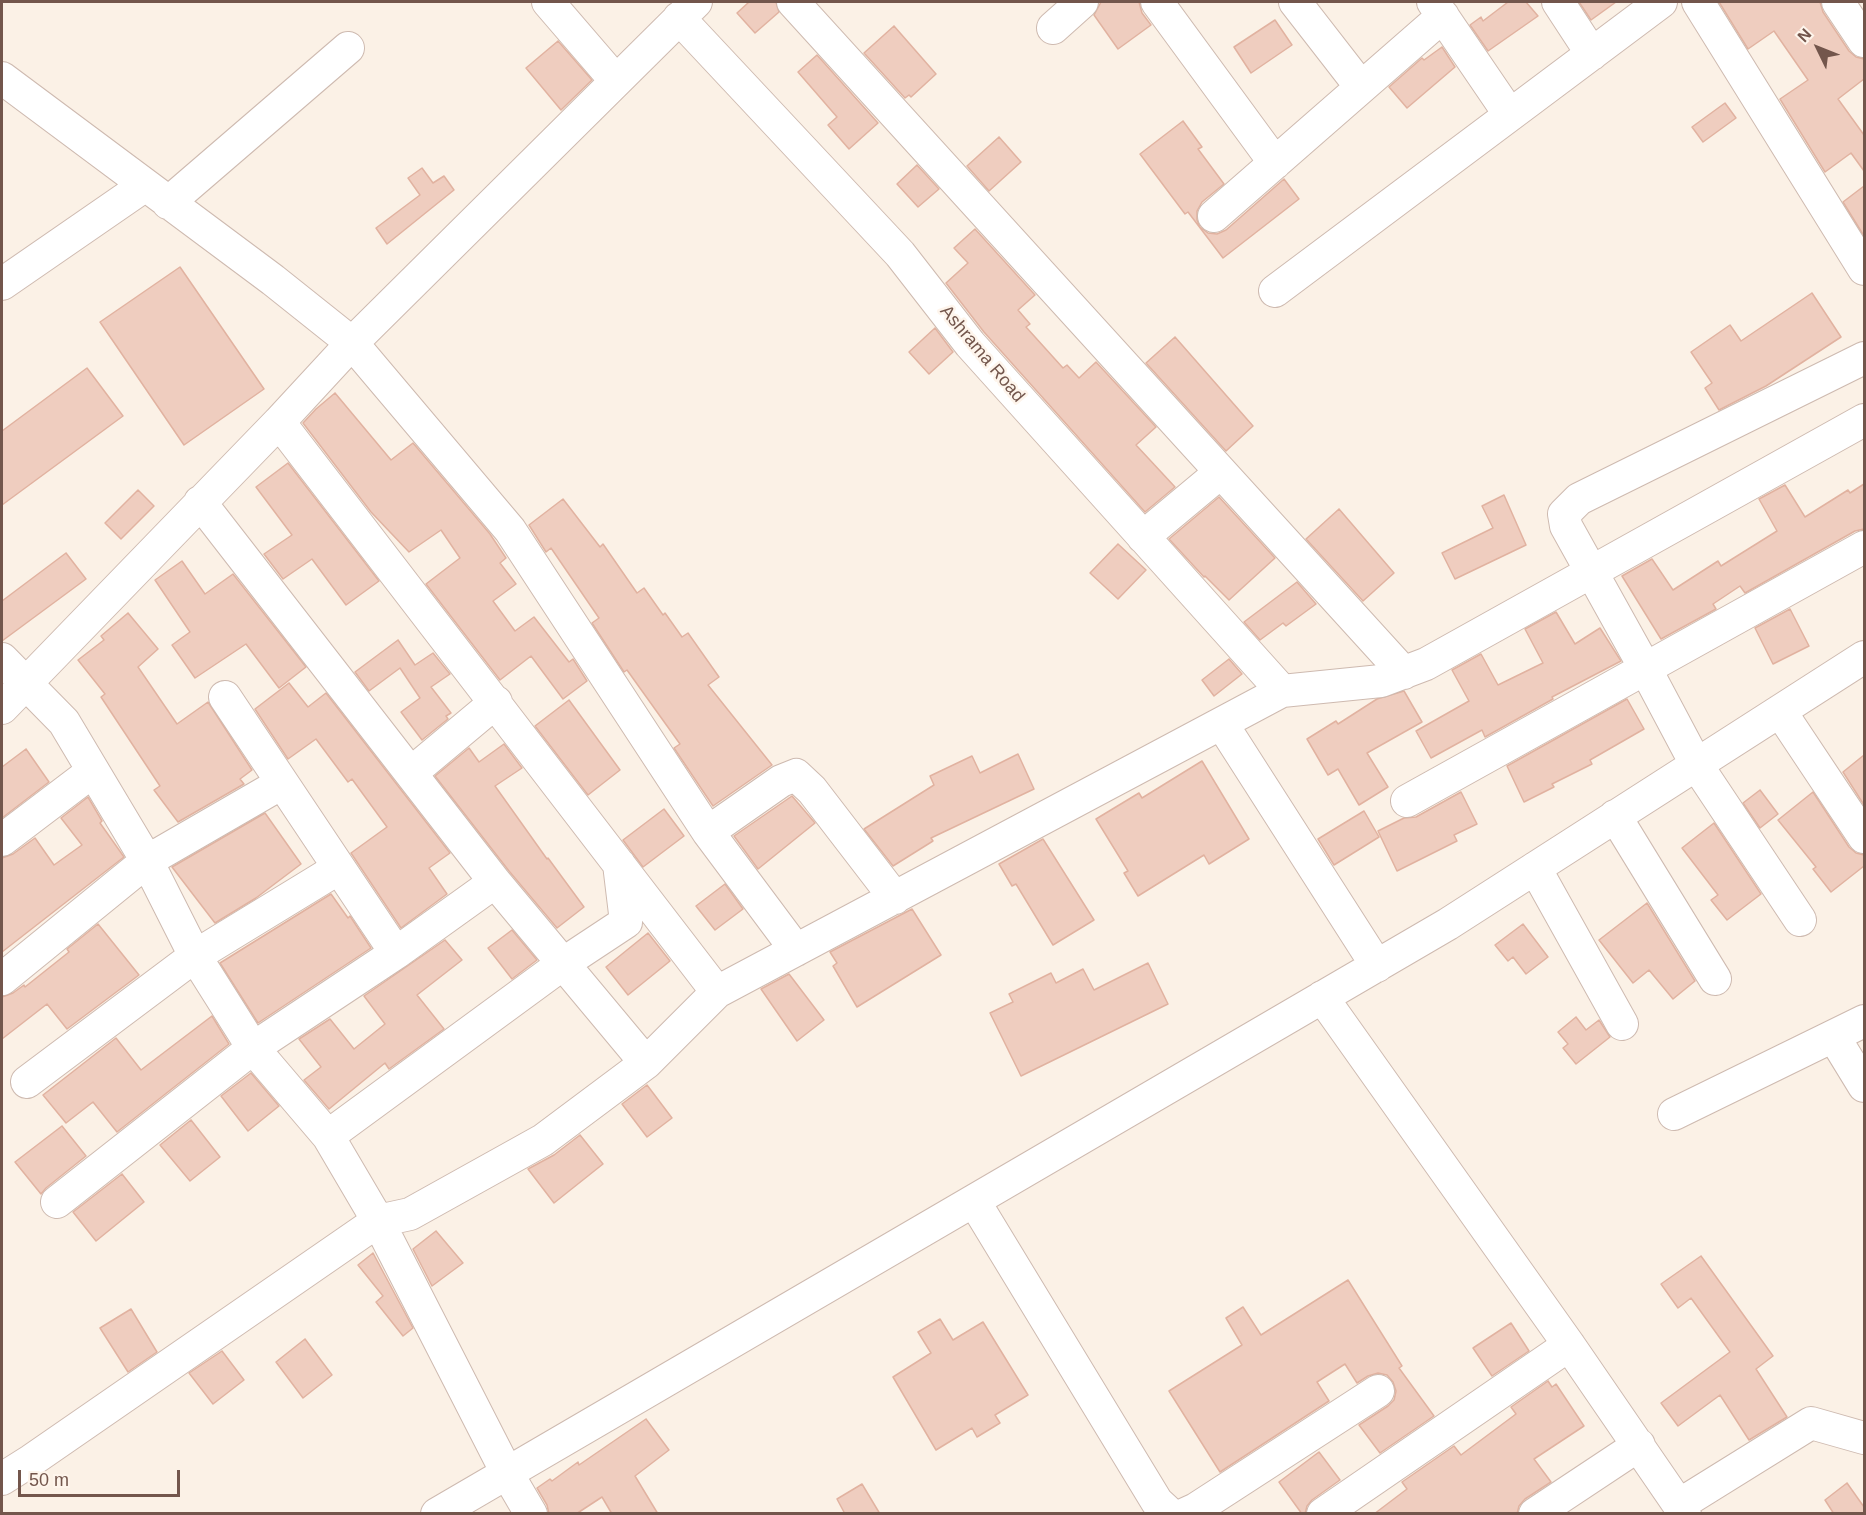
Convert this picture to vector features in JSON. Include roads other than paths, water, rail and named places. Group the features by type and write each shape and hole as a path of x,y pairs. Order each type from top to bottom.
{"street":[{"path":"548,2 616,81"},
{"path":"793,2 1404,673"},
{"path":"1053,28 1082,2"},
{"path":"1157,2 1275,163"},
{"path":"1294,2 1361,87"},
{"path":"1558,2 1592,54"},
{"path":"1275,291 1661,2"},
{"path":"1698,2 1864,268"},
{"path":"1838,2 1864,40"},
{"path":"1214,216 1361,87 1438,8 1510,115"},
{"path":"2,708 24,682 279,422 352,343 687,10"},
{"name":"Ashrama Road","path":"687,10 900,254 970,344 1282,692"},
{"path":"2,284 156,195 348,48"},
{"path":"2,78 273,280 352,343 510,530 708,832 796,950"},
{"path":"1800,920 1696,764 1566,526 1564,514 1579,499 1864,358"},
{"path":"2,1479 378,1221 410,1214 543,1140 646,1063 717,992 1282,692 1382,681 1426,664 1864,420"},
{"path":"279,422 717,992"},
{"path":"1143,537 1221,472"},
{"path":"200,502 495,882 646,1063"},
{"path":"1407,801 1864,547"},
{"path":"2,659 64,722 147,861 195,956 253,1048 328,1136 378,1221 507,1473 531,1514"},
{"path":"437,1514 1448,924 1780,711 1862,664"},
{"path":"225,697 396,953"},
{"path":"411,773 496,702"},
{"path":"1780,711 1864,837"},
{"path":"1222,723 1377,966"},
{"path":"2,840 93,771"},
{"path":"708,832 780,781 796,775 812,790 894,898"},
{"path":"2,980 147,861 282,783"},
{"path":"1615,816 1714,979"},
{"path":"328,1136 564,963 626,922 619,864"},
{"path":"27,1082 195,956 339,868"},
{"path":"1535,868 1622,1024"},
{"path":"57,1202 253,1048 396,953 495,882"},
{"path":"1322,998 1569,1345 1682,1509 1811,1423 1864,1438"},
{"path":"1674,1114 1864,1021"},
{"path":"1834,1037 1864,1086"},
{"path":"974,1201 1157,1502 1170,1514"},
{"path":"1323,1514 1569,1345"},
{"path":"1185,1514 1378,1391"},
{"path":"1535,1514 1639,1445"}]}
